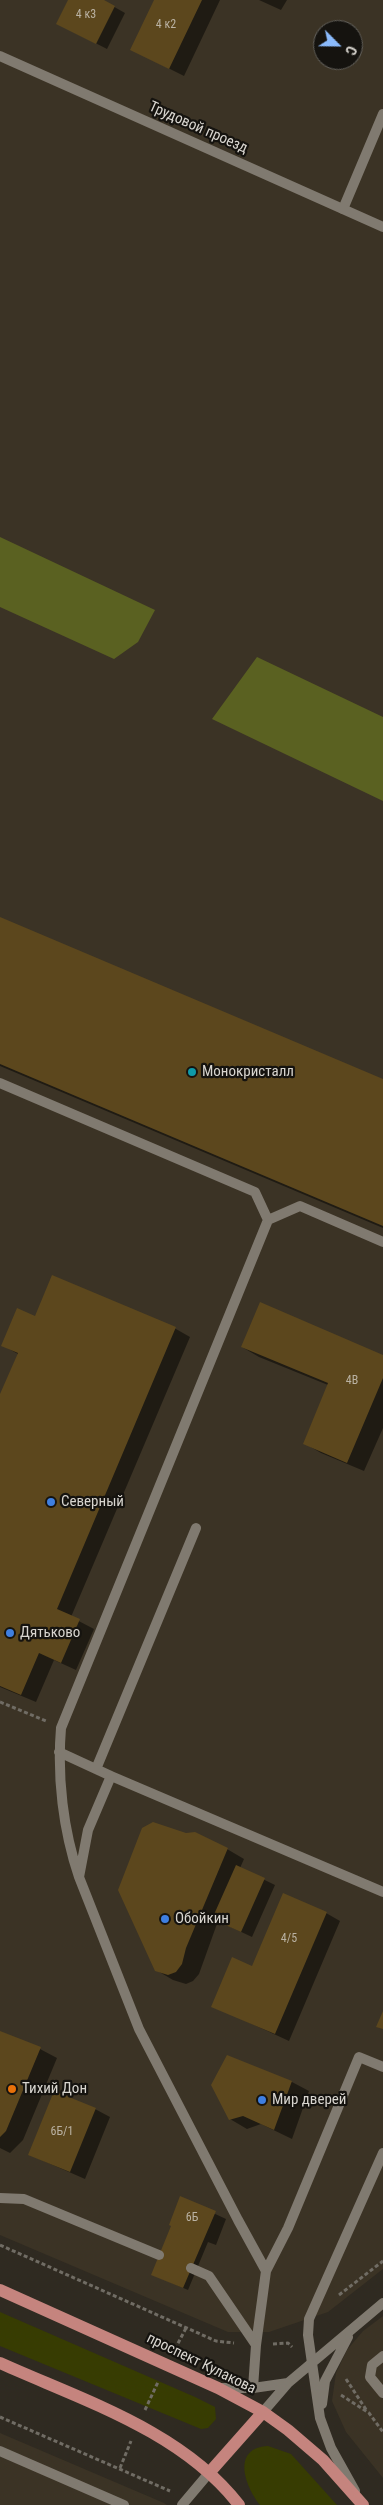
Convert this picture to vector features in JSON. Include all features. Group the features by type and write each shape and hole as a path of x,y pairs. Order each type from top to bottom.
{"main road":[{"name":"проспект Кулакова","path":"0,2290 167,2364 263,2412 323,2460 363,2505"},
{"path":"0,2363 138,2426 184,2453 209,2473 239,2505"},
{"path":"209,2473 263,2412"}],"street":[{"name":"Трудовой проезд","path":"0,56 383,227"},
{"path":"342,209 383,114"},
{"path":"0,1083 255,1192 268,1220"},
{"path":"266,2271 139,2029 79,1877 72,1857 61,1790 59,1752 61,1728 268,1220 300,1206 383,1242"},
{"path":"96,1769 196,1528"},
{"path":"59,1752 383,1892"},
{"path":"79,1877 88,1830 111,1776"},
{"path":"253,2388 256,2345 266,2271 288,2228 359,2056 383,2066"},
{"path":"363,2505 331,2448 320,2418 308,2335 309,2319 383,2153"},
{"path":"0,2198 24,2199 159,2255"},
{"path":"191,2268 208,2276 256,2345"},
{"path":"263,2412 288,2383 383,2303"},
{"path":"320,2418 325,2381 343,2344 357,2324"},
{"path":"383,2356 372,2365 370,2377 383,2394"},
{"path":"218,2388 253,2388 288,2383"},
{"path":"0,2451 124,2505"},
{"path":"184,2502 209,2473"}],"path":[{"path":"0,1702 61,1728"},
{"path":"0,2245 186,2328 167,2364 120,2468"},
{"path":"0,2417 120,2468 184,2502"}],"shaded area":[{"path":"0,0 383,0 383,2269 328,2312 269,2332 228,2332 0,2235"},
{"path":"383,2316 383,2478 346,2432 332,2401 336,2373 347,2350 363,2331"},
{"path":"0,2433 164,2503 167,2505 0,2505"}],"green space":[{"path":"0,537 155,610 138,642 114,659 0,607"},
{"path":"257,657 383,717 383,801 212,719"},
{"path":"0,2312 195,2397 215,2407 216,2419 208,2428 201,2429 0,2346"},
{"path":"268,2446 291,2454 337,2505 260,2505 246,2479 245,2461 249,2453 256,2448"}],"building":[{"path":"68,0 104,0 115,6 96,44 56,24"},
{"path":"154,0 202,0 169,69 130,50"},
{"name":"Монокристалл","path":"0,917 383,1079 383,1226 0,1064"},
{"name":"Северный","path":"52,1275 176,1327 57,1609 80,1619 61,1663 39,1653 21,1695 0,1686 0,1394 18,1353 1,1346 17,1308 35,1316"},
{"path":"260,1302 383,1355 383,1378 347,1463 303,1444 328,1383 241,1347"},
{"name":"Обойкин","path":"153,1822 186,1833 195,1832 228,1848 186,1948 182,1964 176,1972 168,1975 155,1971 118,1890 142,1828"},
{"path":"236,1865 265,1878 241,1932 212,1919"},
{"path":"283,1893 327,1912 275,2034 211,2007 232,1957 252,1966"},
{"path":"383,2011 383,2029 376,2027"},
{"name":"Тихий Дон","path":"0,2031 41,2047 6,2131 0,2137"},
{"path":"227,2055 292,2081 274,2130 243,2116 229,2120 211,2085"},
{"path":"54,2091 96,2108 70,2172 28,2155"},
{"path":"180,2196 216,2211 183,2288 151,2275 171,2226 169,2225"}],"place":[{"name":"Монокристалл","path":"192,1072"},
{"name":"Северный","path":"51,1502"},
{"name":"Дятьково","path":"10,1633"},
{"name":"Обойкин","path":"165,1919"},
{"name":"Тихий Дон","path":"12,2089"},
{"name":"Мир дверей","path":"262,2100"}]}
